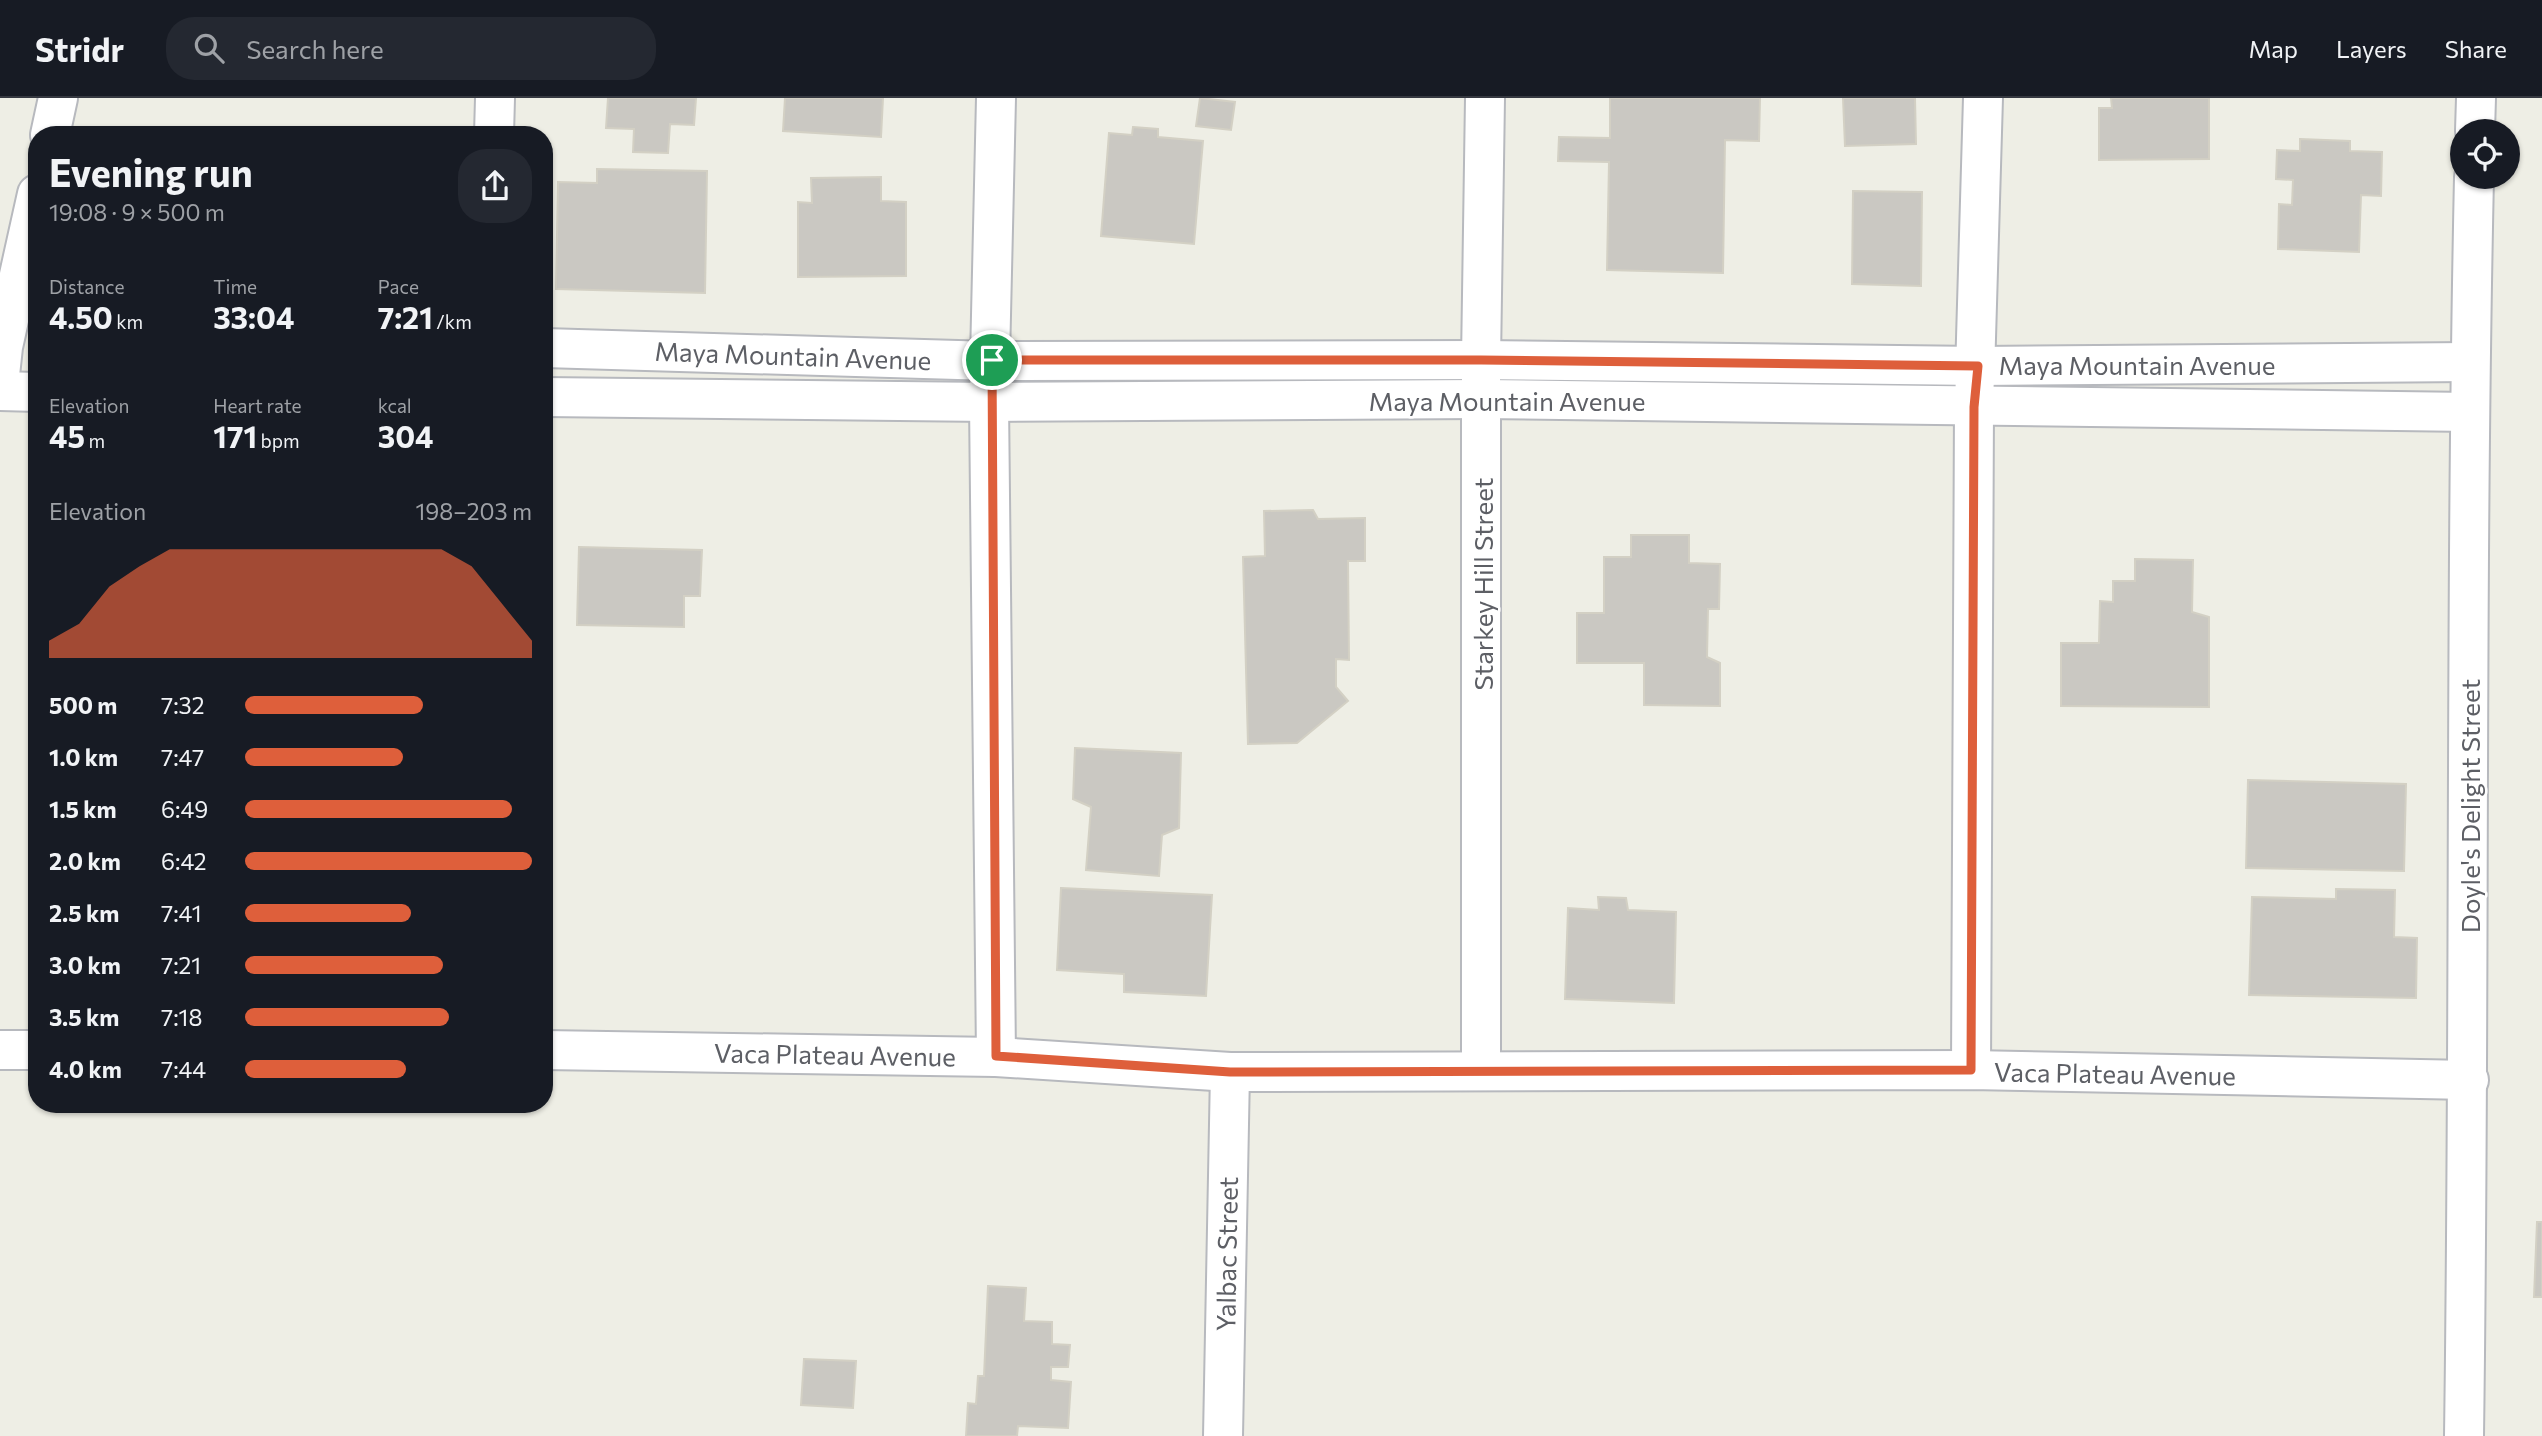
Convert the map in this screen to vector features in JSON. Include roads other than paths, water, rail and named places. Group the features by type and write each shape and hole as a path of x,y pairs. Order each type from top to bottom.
{"street":[{"path":"52,126 58,98"},
{"path":"494,126 495,98"},
{"path":"996,98 989,402 996,1056"},
{"name":"Starkey Hill Street","path":"1481,1069 1481,360 1485,98"},
{"path":"1971,1070 1974,407 1978,366 1983,98"},
{"path":"2475,119 2476,98"},
{"name":"Doyle's Delight Street","path":"2464,1436 2469,1080 2470,362 2474,189"},
{"path":"10,354 28,247"},
{"name":"Maya Mountain Avenue","path":"553,348 992,360 1481,360 1978,366 2470,362"},
{"path":"0,391 28,392"},
{"name":"Maya Mountain Avenue","path":"553,397 989,402 1482,399 2470,412"},
{"path":"0,1050 28,1050"},
{"name":"Vaca Plateau Avenue","path":"553,1050 996,1056 1230,1072 1481,1069 1971,1070 2469,1080"},
{"name":"Yalbac Street","path":"1223,1436 1230,1072"}]}
